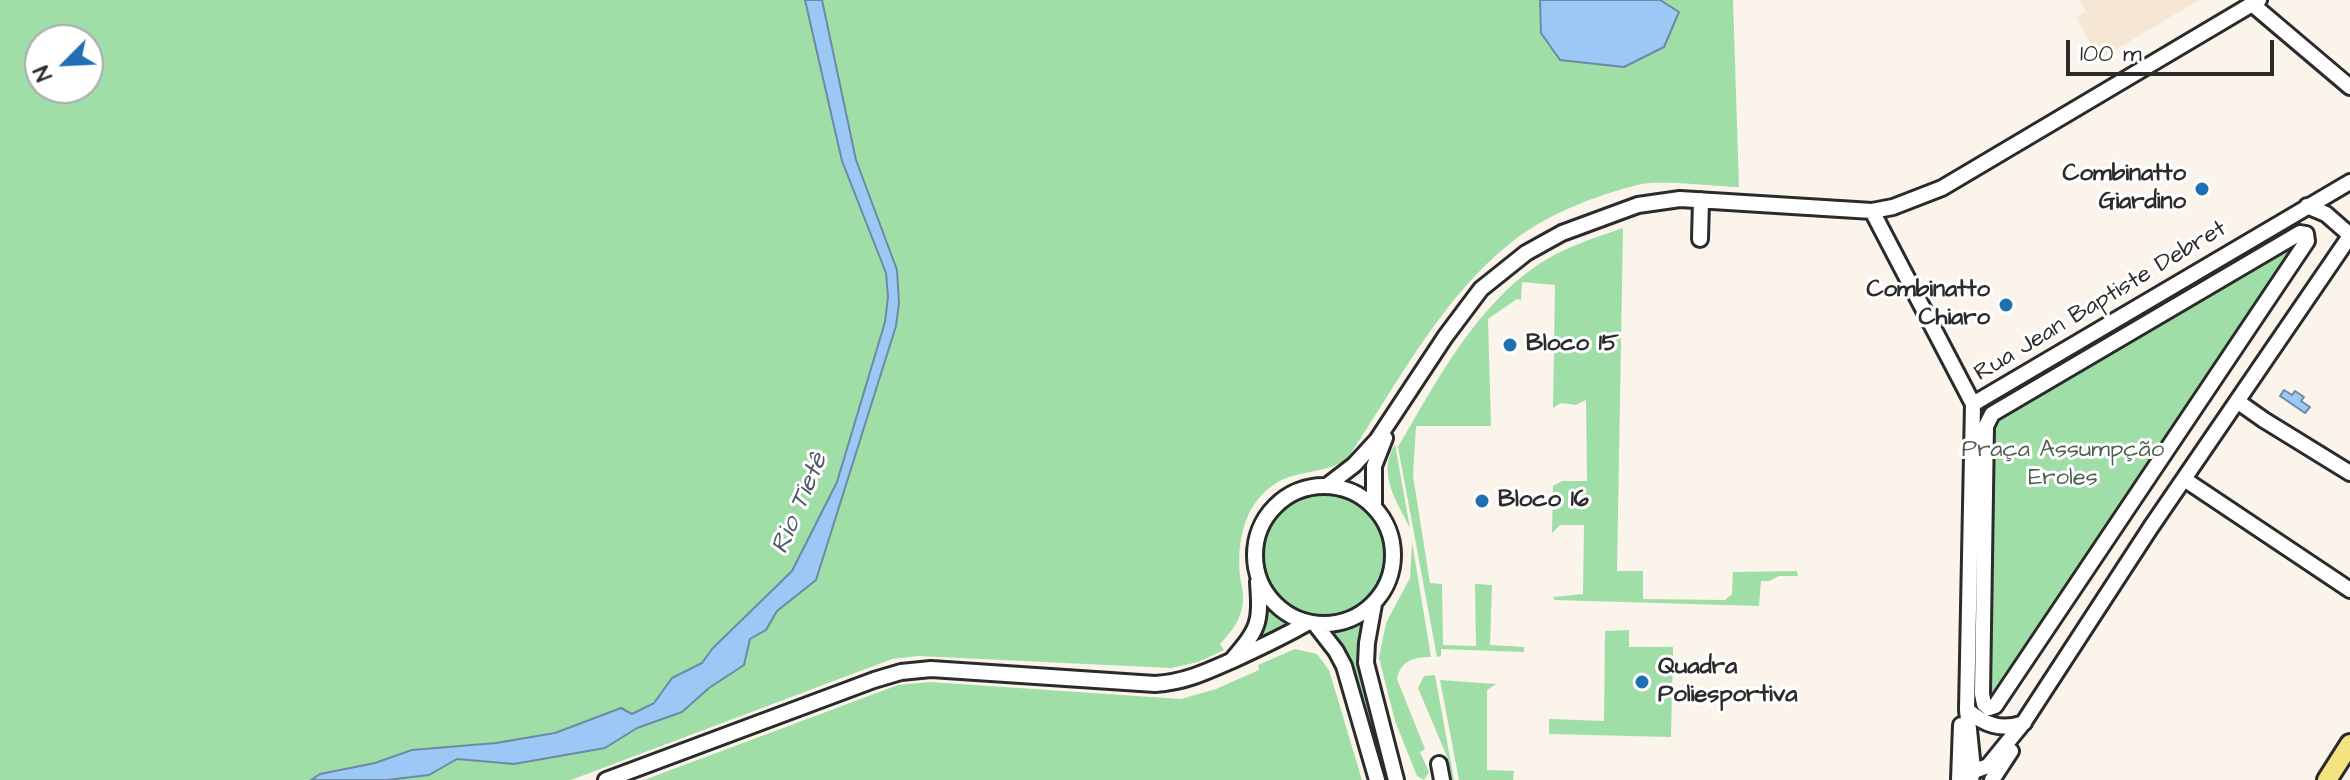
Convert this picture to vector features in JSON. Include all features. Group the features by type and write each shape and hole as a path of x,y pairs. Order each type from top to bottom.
{"main road":[{"path":"2327,780 2350,744"}],"street":[{"path":"1328,485 1367,453 1391,423 1481,289 1503,269 1538,246 1600,217 1638,205 1680,199 1872,211 1893,207 1942,188 2255,2 2350,87"},
{"name":"Rua Jean Baptiste Debret","path":"1972,775 1967,710 1973,404 2350,182"},
{"path":"1700,239 1701,200"},
{"path":"1960,760 1972,775 1988,766 2024,722 2184,479 2350,236 2326,214 2307,206"},
{"path":"1872,211 1973,404"},
{"path":"2300,233 2306,234 2307,241 1995,706 1989,708 1984,704 1982,694 1986,426 1992,414 2300,233"},
{"path":"2237,401 2350,473"},
{"path":"1374,506 1374,466 1391,423"},
{"path":"2184,479 2350,590"},
{"path":"1232,660 1255,632 1258,621 1255,556 1257,537 1275,505 1291,493 1328,485 1345,488 1374,506 1386,524 1393,545 1393,566 1386,586 1374,604 1346,621 1311,623 1291,616 1276,605 1257,575"},
{"path":"1374,604 1366,663 1396,780"},
{"path":"606,780 901,672 931,669 1155,684 1196,678 1311,623"},
{"path":"1311,623 1336,651 1344,666 1377,780"},
{"path":"1967,710 1992,725 2009,728 2024,722"},
{"name":"Rua Jean Baptiste Debret","path":"1959,780 1961,725 1967,710"},
{"path":"1992,780 2021,736 2024,722"},
{"path":"1385,738 1406,780"}],"shaded area":[{"path":"2079,0 2199,0 2100,59 2076,18 2086,11"}],"green space":[{"path":"0,0 805,0 842,161 886,273 888,297 885,322 837,482 792,571 712,649 702,663 672,678 656,700 631,715 621,708 555,733 496,743 412,750 375,763 320,774 311,780 0,780"},
{"path":"822,0 1540,0 1541,33 1659,0 1733,0 1739,187 1662,183 1624,188 1574,206 1542,222 1487,263 1422,343 1347,459 1329,468 1281,481 1254,504 1241,539 1241,613 1220,644 1224,650 1198,662 1171,668 918,656 892,659 571,780 387,780 429,775 457,759 514,764 605,748 637,728 682,712 709,688 750,638 766,630 777,611 816,580 896,326 899,303 897,270 856,160"},
{"name":"Praça Assumpção Eroles","path":"2306,226 2312,231 2312,244 1996,713 1987,716 1981,709 1988,413"},
{"path":"1623,228 1617,571 1643,571 1643,599 1725,600 1732,594 1733,572 1797,571 1798,576 1779,576 1761,581 1759,606 1555,600 1553,597 1583,594 1584,525 1560,525 1552,533 1553,486 1562,481 1587,481 1586,400 1576,405 1561,403 1553,408 1555,285 1522,282 1521,300 1517,299 1488,319 1491,426 1416,426 1413,476 1430,583 1442,584 1443,645 1476,646 1475,584 1492,585 1490,645 1524,647 1524,652 1441,649 1441,656 1437,657 1398,447 1459,347 1495,302 1549,258"},
{"path":"1395,444 1410,528 1394,497 1388,476 1390,455"},
{"path":"1326,493 1350,498 1371,511 1384,532 1389,556 1384,580 1371,601 1350,614 1326,619 1302,614 1281,601 1268,580 1263,556 1268,532 1281,511 1302,498"},
{"path":"1412,542 1431,657 1409,661 1397,679 1425,749 1420,752 1429,772 1424,780 1417,776 1395,721 1379,658 1386,623 1410,578"},
{"path":"1269,608 1289,624 1261,636"},
{"path":"1366,619 1361,638 1362,679 1390,780 1383,780 1351,665 1344,651 1324,632 1355,625"},
{"path":"1629,630 1629,647 1673,647 1671,737 1549,734 1549,719 1604,721 1605,631"},
{"path":"1295,649 1317,654 1329,670 1362,780 644,780 898,685 930,682 1181,699 1216,689 1259,670 1258,665"},
{"path":"1435,675 1454,780 1451,780 1448,759 1418,688 1424,676"},
{"path":"1440,680 1496,684 1487,690 1487,770 1514,771 1513,780 1459,780"}],"water":[{"path":"805,0 822,0 856,160 897,270 899,303 896,326 816,580 777,611 766,630 750,639 744,665 709,688 682,712 637,728 605,748 514,764 457,759 429,775 387,780 311,780 320,774 375,763 412,750 496,743 555,733 621,708 632,714 654,703 672,678 702,663 712,649 792,571 837,482 885,322 888,297 886,273 842,161"},
{"path":"1540,0 1660,0 1679,12 1664,47 1624,67 1560,60 1541,33"},
{"path":"2284,390 2292,395 2295,391 2304,397 2301,401 2310,407 2305,413 2280,396"}],"place":[{"name":"Combinatto Giardino","path":"2202,189"},
{"name":"Combinatto Chiaro","path":"2006,305"},
{"name":"Bloco 15","path":"1510,345"},
{"name":"Bloco 16","path":"1482,501"},
{"name":"Quadra Poliesportiva","path":"1642,682"}],"water label":[{"name":"Rio Tietê","path":"801,504"}]}
